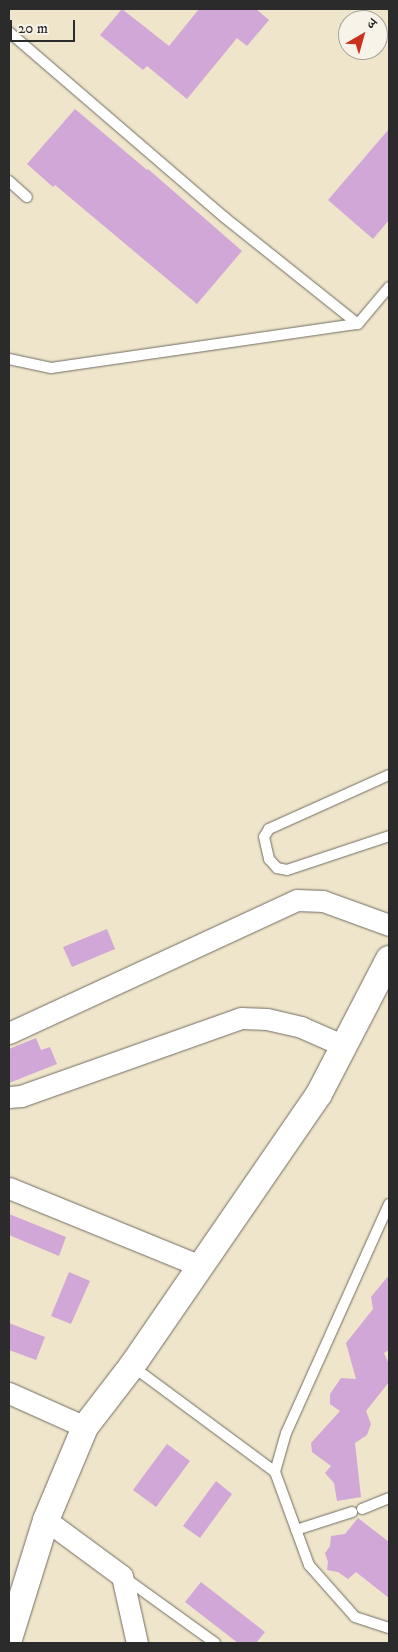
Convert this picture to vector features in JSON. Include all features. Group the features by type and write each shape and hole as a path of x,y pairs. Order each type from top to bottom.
{"street":[{"path":"9,1033 297,900 323,901 389,925"},
{"path":"9,1639 46,1520 85,1427 132,1366 320,1094 389,959"},
{"path":"9,1097 20,1096 241,1018 267,1019 301,1027 344,1046"},
{"path":"9,1188 200,1266"},
{"path":"9,1394 85,1427"},
{"path":"46,1520 122,1576 137,1643"}],"lane":[{"path":"9,32 224,217 358,324"},
{"path":"9,181 27,197"},
{"path":"9,359 51,368 63,364 358,324 389,287"},
{"path":"389,775 269,828 264,836 269,859 277,868 287,870 389,836"},
{"path":"275,1472 286,1433 389,1204"},
{"path":"132,1366 275,1472 309,1565 355,1617 389,1628"},
{"path":"296,1530 389,1498"},
{"path":"122,1576 215,1643"}],"building":[{"path":"122,9 169,46 199,9 256,9 269,20 247,46 237,38 187,99 147,66 143,70 100,35"},
{"path":"75,109 148,169 242,251 197,304 55,185 53,187 27,164"},
{"path":"389,129 389,220 373,239 328,200"},
{"path":"107,929 115,949 72,967 63,947"},
{"path":"36,1038 41,1050 50,1047 57,1064 9,1083 9,1049"},
{"path":"9,1214 66,1237 59,1256 9,1235"},
{"path":"69,1272 90,1281 71,1324 51,1316"},
{"path":"389,1275 389,1350 384,1353 388,1362 389,1382 366,1411 371,1424 367,1435 355,1443 361,1497 337,1501 334,1483 325,1473 331,1466 312,1452 311,1443 340,1411 330,1404 330,1394 341,1378 356,1379 346,1343 373,1309 371,1297"},
{"path":"9,1323 45,1337 36,1360 9,1350"},
{"path":"167,1444 190,1461 156,1507 133,1490"},
{"path":"216,1481 232,1494 200,1538 183,1526"},
{"path":"358,1518 389,1542 389,1598 356,1572 348,1579 338,1572 327,1570 328,1562 325,1553 330,1546 331,1536 345,1534"},
{"path":"201,1582 265,1632 256,1643 238,1643 185,1602"}]}
